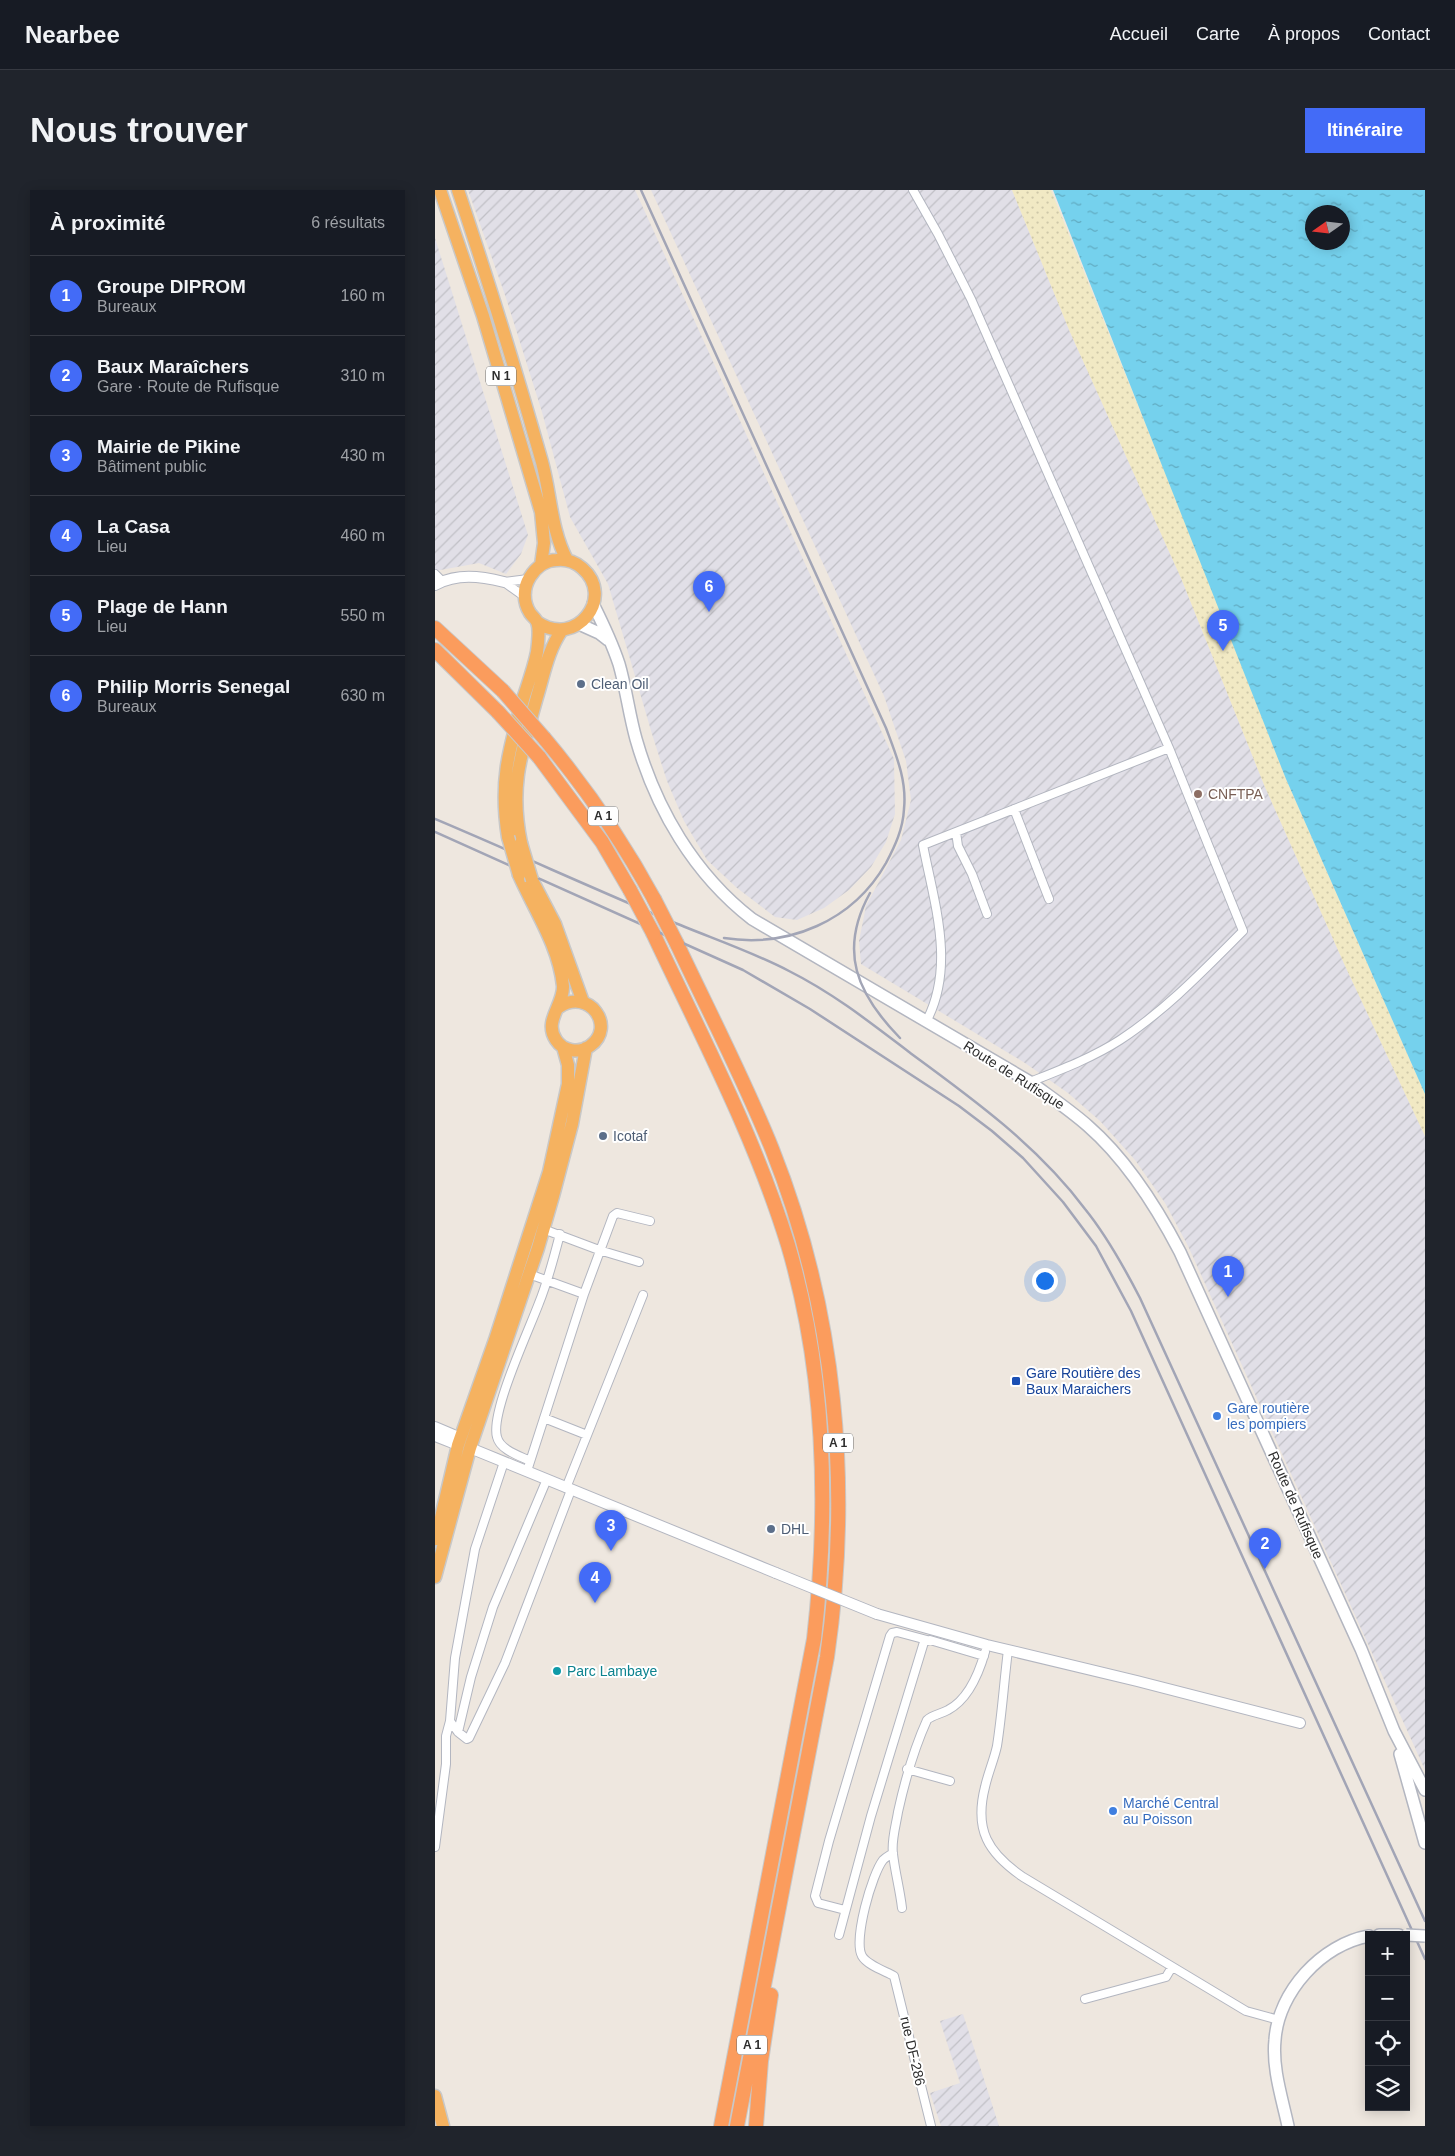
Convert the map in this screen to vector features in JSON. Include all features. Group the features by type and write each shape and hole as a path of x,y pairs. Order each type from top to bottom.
{"highway":[{"name":"N 1","path":"440,190 483,316 541,512 544,543 541,565"},
{"name":"N 1","path":"458,190 502,323 545,473 555,532 567,560"},
{"path":"553,560 567,560 578,564 592,582 595,593 593,604 588,616 579,624 562,630 547,628 537,622 527,607 525,598 528,579 541,565 553,560"},
{"path":"435,1541 463,1444 549,1172 569,1084 568,1065 563,1047 556,1040 552,1032 551,1023 559,1007 563,987 558,964 543,924 519,875 508,837 504,788 505,772 537,652 537,622"},
{"name":"A 1","path":"435,628 503,692 544,738 603,815 654,899 677,944 772,1149 811,1273 824,1331 837,1432 840,1493 835,1607 821,1692 737,2126"},
{"path":"562,630 550,652 518,763 515,806 521,843 532,880 555,924 583,1002"},
{"name":"A 1","path":"435,650 498,712 539,757 602,842 630,890 653,933 753,1150 788,1245 799,1288 813,1364 822,1462 823,1540 814,1639 721,2126"},
{"path":"559,1007 571,1001 583,1002 596,1011 601,1026 597,1040 586,1048 577,1050 563,1047"},
{"path":"435,1577 463,1444 529,1274 543,1229 571,1124 586,1048"},
{"path":"756,2126 761,2061 772,1984 769,1965"},
{"path":"435,2096 443,2126"},
{"path":"712,2126 724,2105"}],"main road":[{"name":"Route de Rufisque","path":"593,604 619,665 635,738 656,795 684,846 700,870 734,905 752,918 1030,1082 1065,1107 1105,1143 1128,1169 1150,1199 1168,1229 1361,1649 1394,1731 1425,1790"},
{"path":"579,624 599,633 611,643"},
{"name":"Route de Rufisque","path":"1394,1731 1425,1843"},
{"path":"1410,1935 1425,1936"},
{"path":"1288,2126 1275,2060 1275,2040 1285,2003 1301,1980 1321,1958 1342,1945 1365,1937"}],"street":[{"path":"913,190 971,299 1169,748 1243,930 1201,973 1149,1020 1119,1041 1030,1082"},
{"path":"437,580 471,576 504,582 528,579"},
{"path":"504,582 525,598"},
{"path":"926,1022 940,984 942,956 923,845 1169,748"},
{"path":"1014,809 1049,899"},
{"path":"955,832 958,846 972,874 987,914"},
{"path":"528,1466 599,1250 615,1214 651,1221"},
{"path":"543,1229 561,1234 599,1250 639,1262"},
{"path":"561,1234 547,1281 503,1397 496,1433 499,1442 547,1480 877,1614 987,1645 1300,1723"},
{"path":"529,1274 584,1294"},
{"path":"451,1721 461,1736 469,1738 505,1663 587,1435 643,1295"},
{"path":"544,1418 587,1435"},
{"path":"435,1427 463,1444 504,1462 528,1466"},
{"path":"435,1436 463,1444"},
{"path":"435,1847 446,1764 446,1736 451,1721 455,1658 471,1568 475,1549 504,1462"},
{"path":"458,1732 471,1677 493,1607 547,1480"},
{"path":"845,1910 818,1903 815,1896 829,1841 890,1636 897,1632 984,1656"},
{"path":"839,1935 923,1645 927,1640"},
{"path":"902,1908 893,1853 895,1830 907,1769 927,1720 949,1710 964,1698 979,1670 987,1645"},
{"path":"1008,1650 996,1747 980,1806 984,1836 993,1851 1005,1864 1023,1878 1171,1967 1246,2011 1279,2020"},
{"path":"907,1769 950,1781"},
{"name":"rue DF-286","path":"893,1853 884,1859 879,1867 859,1934 859,1948 863,1959 894,1976 931,2126"},
{"path":"1085,1999 1166,1977 1171,1967"}],"shaded area":[{"path":"468,190 635,190 894,759 895,814 886,842 871,867 849,890 824,908 797,920 775,917 737,888 707,860 684,821 667,781 608,584 570,517 542,412 506,298"},
{"path":"651,190 1012,190 1070,332 1181,578 1265,787 1347,970 1425,1136 1425,1770 1188,1246 1165,1203 1135,1160 1100,1121 1068,1093 1025,1063 861,964 859,941 866,906 901,840 911,800 906,761 884,696"},
{"path":"435,238 528,535 521,554 506,574 479,563 435,571"},
{"path":"963,2014 999,2126 941,2126 930,2093 960,2083 940,2021"}],"sand":[{"path":"1012,190 1051,190 1210,584 1286,779 1425,1094 1425,1136 1347,970 1265,787 1181,578 1070,332"}],"water":[{"path":"1053,190 1425,190 1425,1094 1286,779"}],"railway":[{"path":"641,190 886,728 900,768 904,788 903,816 895,844 886,863 856,901 837,915 817,926 795,934 772,939 724,938"},
{"path":"435,819 668,920 760,957 805,980 866,1019 980,1105 1047,1164 1067,1186 1108,1241 1140,1298 1425,1921"},
{"path":"435,832 743,970 810,1009 959,1106 992,1131 1023,1158 1063,1202 1096,1246 1131,1311 1425,1959"},
{"path":"870,893 860,914 855,934 854,953 857,971 863,988 873,1005 900,1038"}],"place":[{"name":"Philip Morris Senegal","path":"709,612"},
{"name":"Plage de Hann","path":"1223,651"},
{"name":"Clean Oil","path":"581,684"},
{"name":"CNFTPA","path":"1198,794"},
{"name":"Icotaf","path":"603,1136"},
{"name":"Groupe DIPROM","path":"1228,1297"},
{"name":"Gare Routière des Baux Maraichers","path":"1016,1381"},
{"name":"Gare routière les pompiers","path":"1217,1416"},
{"name":"DHL","path":"771,1529"},
{"name":"Mairie de Pikine","path":"611,1551"},
{"name":"Baux Maraîchers","path":"1265,1569"},
{"name":"La Casa","path":"595,1603"},
{"name":"Parc Lambaye","path":"557,1671"},
{"name":"Marché Central au Poisson","path":"1113,1811"}]}
